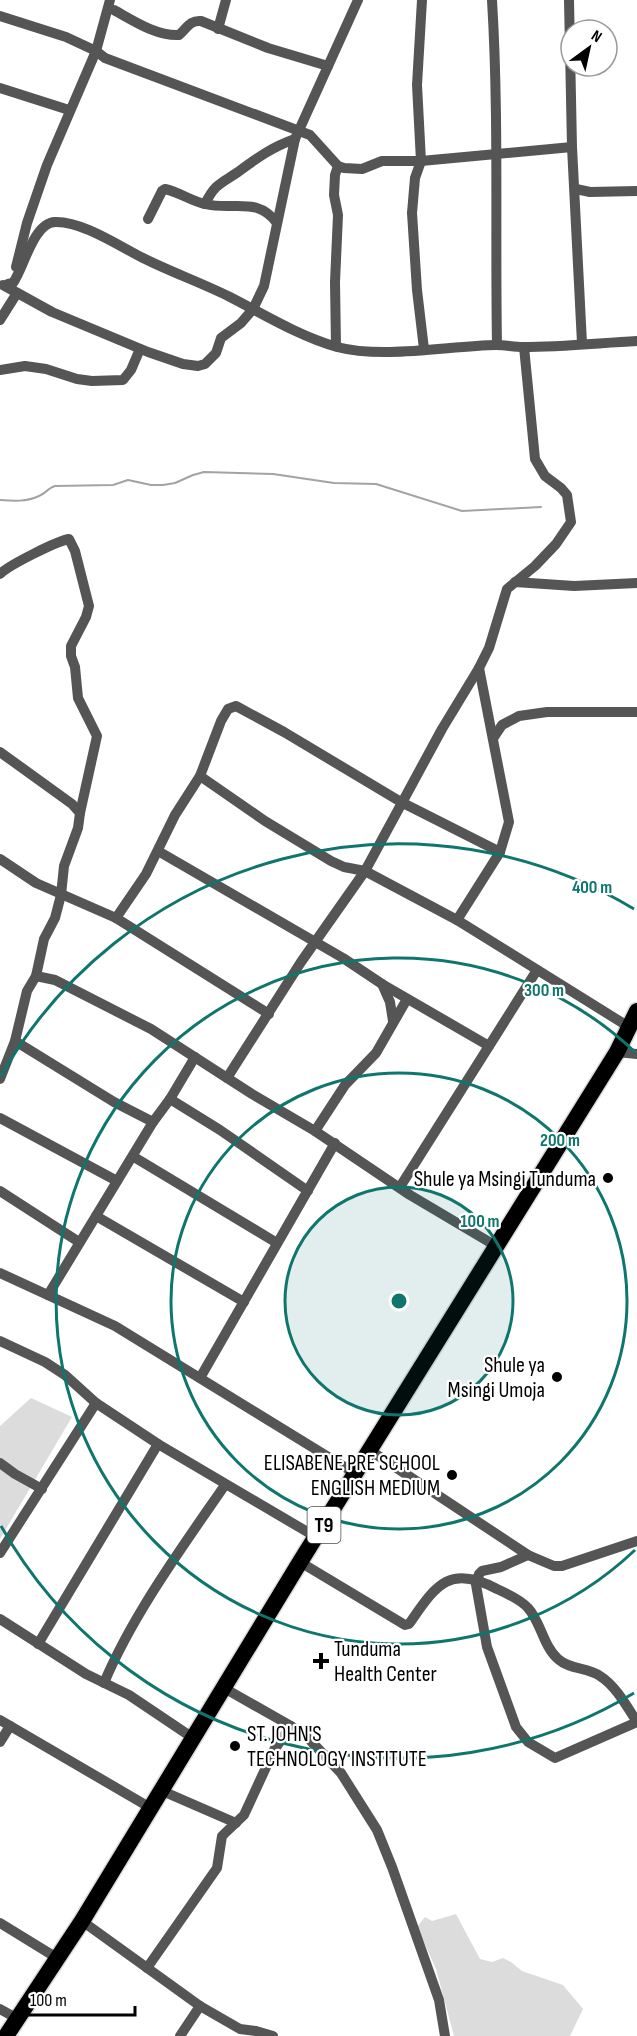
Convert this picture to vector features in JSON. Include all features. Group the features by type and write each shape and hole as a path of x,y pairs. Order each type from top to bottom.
{"highway":[{"name":"T9","path":"6,2036 82,1921 300,1562 618,1052 637,1011"}],"street":[{"path":"218,29 226,0"},
{"path":"422,0 417,84 421,161 415,178 412,222 424,349"},
{"path":"492,0 497,112 495,156 497,345"},
{"path":"569,0 572,147 576,189 582,343"},
{"path":"4,285 52,312 140,349 183,364 198,366 205,364 216,353 221,338 241,323 253,309 264,286 281,199 297,135 328,66 353,1"},
{"path":"4,285 14,272 31,212 69,110 98,53 114,3 138,24 162,34 179,35 195,20 268,48 328,66"},
{"path":"0,16 66,37 98,53 297,135 315,139 338,166 362,169 382,161 495,156 572,147"},
{"path":"0,88 69,110"},
{"path":"204,204 221,181 255,158 297,135"},
{"path":"336,346 335,259 338,215 334,195 338,166"},
{"path":"148,219 162,190 165,189 204,204 257,207 270,213 278,223"},
{"path":"576,189 590,192 637,190"},
{"path":"4,285 13,284 41,230 51,222 61,222 87,230 284,326 336,346 362,351 497,345 524,347 637,341"},
{"path":"0,320 17,292"},
{"path":"227,1078 314,942 365,871 401,802 480,668 489,648 507,589 535,566 556,544 571,522 567,495 546,476 535,459 524,347"},
{"path":"0,370 25,366 46,369 77,379 123,380 131,370 140,349"},
{"path":"0,574 10,566 59,540 69,539 75,551 89,606 71,646 71,656 76,675 78,698 97,736 78,828 64,866 61,895 55,918 44,939 36,976 27,991 15,1041 0,1079"},
{"path":"515,582 574,586 637,582"},
{"path":"457,920 501,852 509,822 494,737 486,710 480,668"},
{"path":"116,918 158,851 175,815 200,776 221,721 228,709 236,706 401,802 501,852"},
{"path":"494,737 502,725 519,716 547,712 637,712"},
{"path":"0,752 72,804 80,813"},
{"path":"200,776 318,854 344,867 365,871 457,920 629,1027"},
{"path":"158,851 489,1046"},
{"path":"0,859 36,883 116,918 269,1014"},
{"path":"400,1187 537,970"},
{"path":"36,976 55,980 120,1012 195,1056 496,1246"},
{"path":"382,984 390,1002 393,1021"},
{"path":"315,1131 345,1085 376,1053 407,999"},
{"path":"15,1041 114,1102 153,1122"},
{"path":"618,1052 637,1054"},
{"path":"48,1295 195,1056"},
{"path":"170,1099 220,1130 308,1191"},
{"path":"0,1118 117,1181"},
{"path":"200,1378 335,1143"},
{"path":"134,1157 277,1243"},
{"path":"0,1191 79,1242"},
{"path":"96,1216 244,1302"},
{"path":"0,1273 116,1326 356,1474"},
{"path":"0,1341 45,1362 65,1375 96,1403 158,1444 316,1537"},
{"path":"0,1553 96,1403"},
{"path":"38,1644 158,1444"},
{"path":"371,1451 528,1555 554,1566 562,1566 637,1541"},
{"path":"0,1463 42,1489"},
{"path":"104,1683 124,1642 164,1576 225,1485"},
{"path":"300,1562 405,1625 409,1624 434,1588 460,1578 477,1579 528,1608 556,1658 567,1665 601,1676 622,1699 637,1722 555,1758 528,1742 516,1727 487,1647 477,1579 482,1571 501,1567 528,1555"},
{"path":"0,1618 38,1644 129,1695 193,1738"},
{"path":"224,1688 291,1726 309,1739 341,1773 377,1830 406,1904 438,2000 445,2036"},
{"path":"0,1720 150,1807"},
{"path":"0,1742 10,1726"},
{"path":"147,1968 217,1868 222,1836 244,1815 274,1749 291,1726"},
{"path":"160,1791 236,1823"},
{"path":"82,1921 200,2006 240,2029 273,2036"},
{"path":"0,1923 57,1958"},
{"path":"180,2036 200,2006"},
{"path":"0,2009 18,2019"}],"shaded area":[{"path":"31,1398 72,1417 0,1539 0,1426"},
{"path":"456,1914 480,1959 492,1962 503,1958 522,1971 563,1985 583,2009 570,2036 454,2036 436,1969 417,1927 425,1917 432,1921"}],"waterway":[{"path":"0,500 30,499 55,486 113,485 128,480 163,485 204,472 273,474 334,483 376,484 462,511 541,507"}],"place":[{"name":"Shule ya Msingi Tunduma","path":"608,1178"},
{"name":"Shule ya Msingi Umoja","path":"557,1377"},
{"name":"ELISABENE PRE SCHOOL ENGLISH MEDIUM","path":"452,1475"},
{"name":"Tunduma Health Center","path":"321,1661"},
{"name":"ST. JOHN'S TECHNOLOGY INSTITUTE","path":"235,1746"}]}
